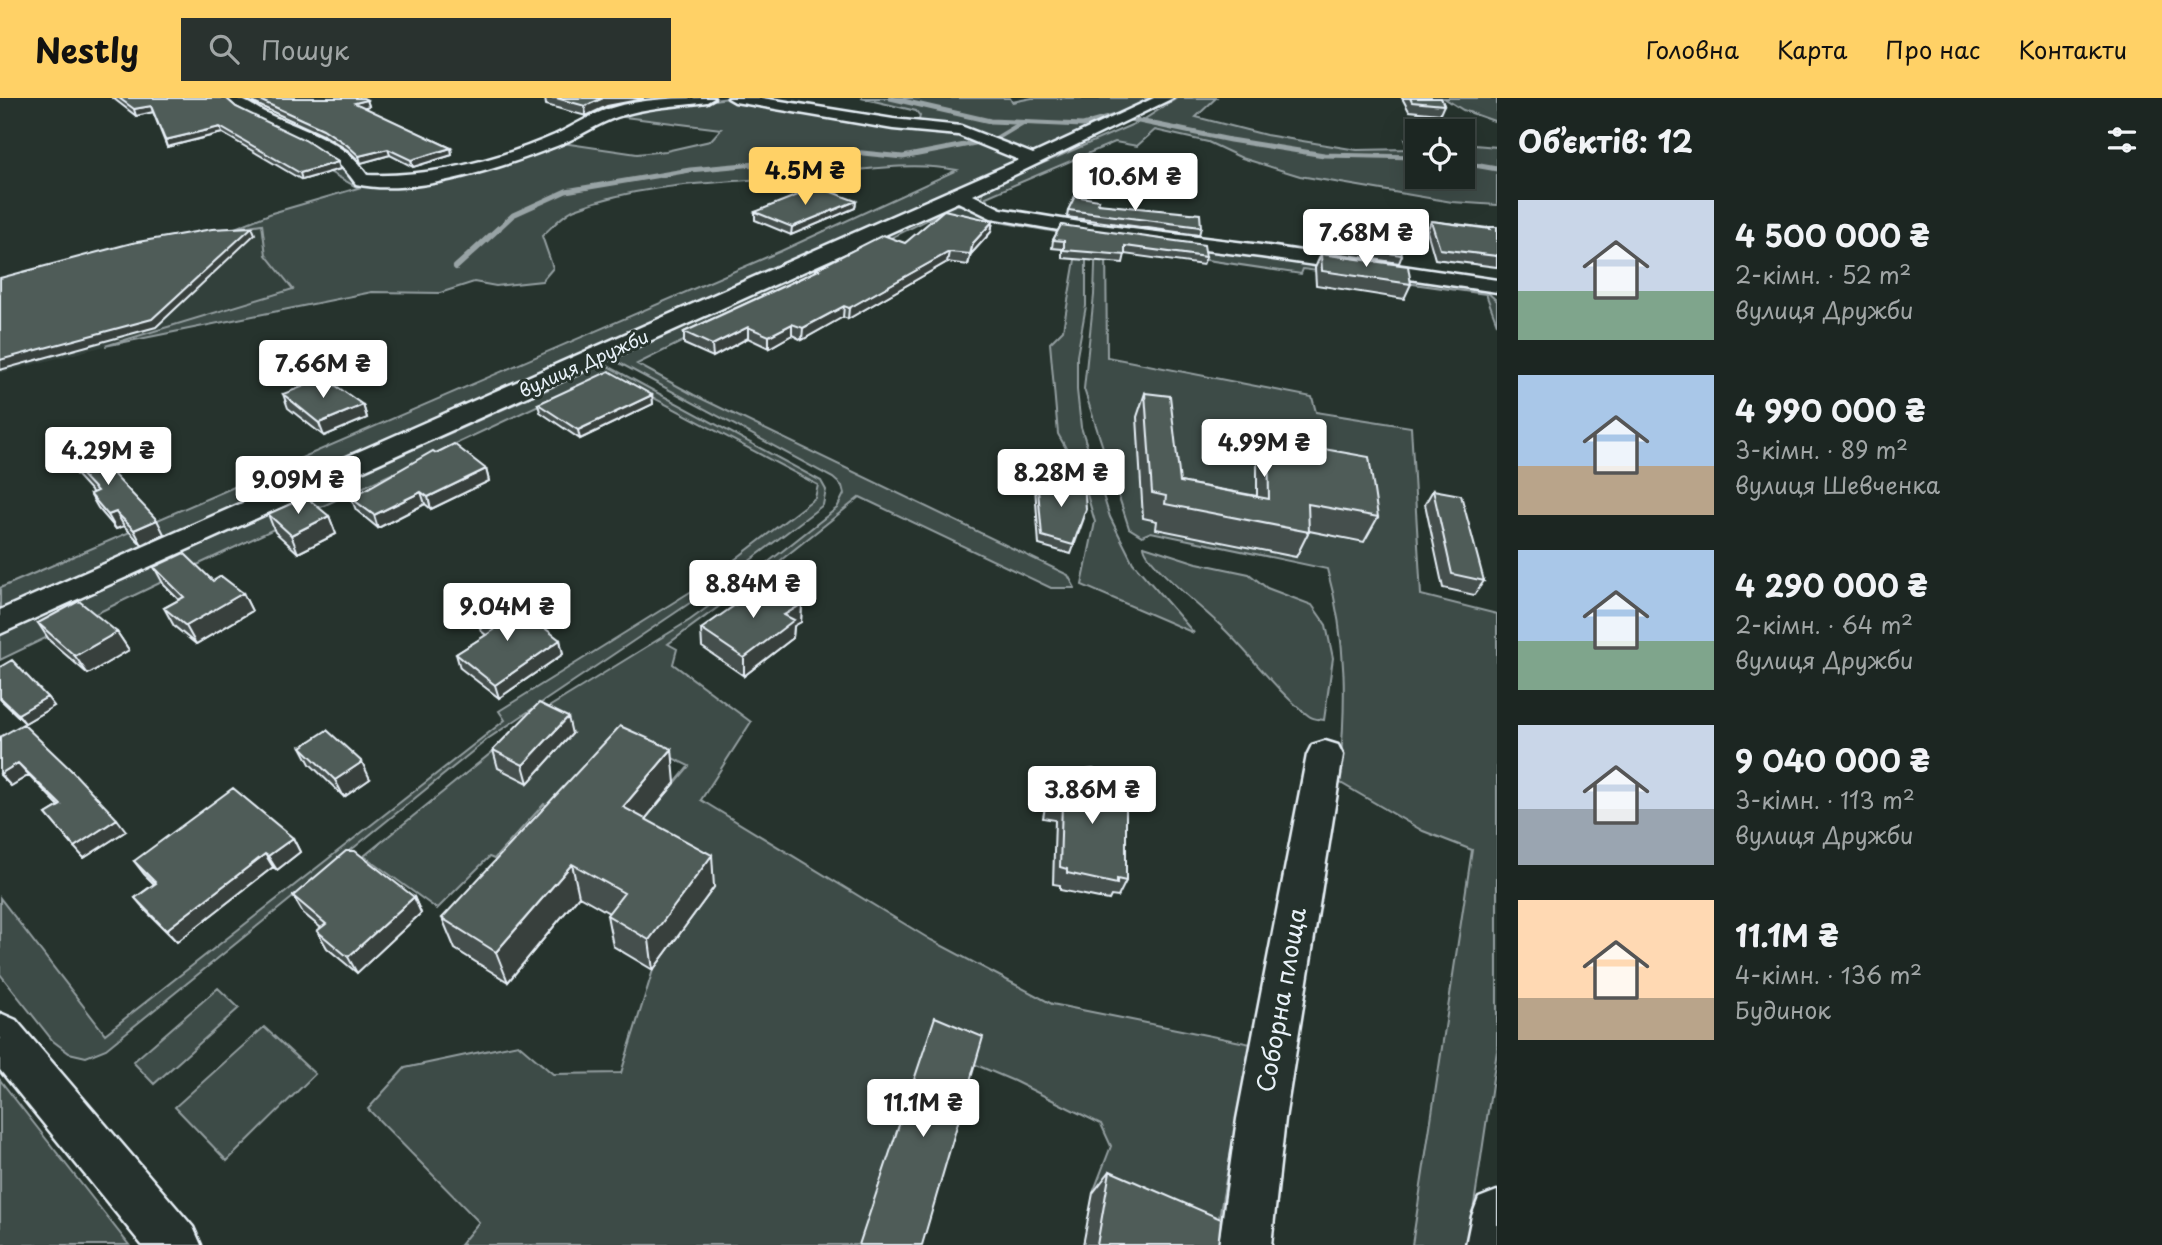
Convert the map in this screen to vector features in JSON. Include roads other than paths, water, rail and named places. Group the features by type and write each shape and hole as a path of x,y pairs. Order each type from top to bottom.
{"street":[{"path":"232,98 254,113 309,138 346,159 362,180 379,181 450,175 483,167 559,139 612,113 707,98"},
{"path":"735,98 893,124 961,131 1035,160"},
{"name":"вулиця Дружби","path":"0,623 959,195 1166,98"},
{"path":"959,195 998,214 1092,230 1261,251 1497,287"},
{"name":"Соборна площа","path":"1245,1245 1261,1119 1325,755"},
{"path":"0,1035 174,1245"}],"waterway":[{"path":"890,98 990,121 1083,125 1115,116 1230,140 1324,155 1405,157"},
{"path":"997,138 1022,123"},
{"path":"497,230 513,215 566,191 690,170 821,158 842,151 903,157 975,143"},
{"path":"1475,165 1497,169"},
{"path":"456,267 499,228"}]}
